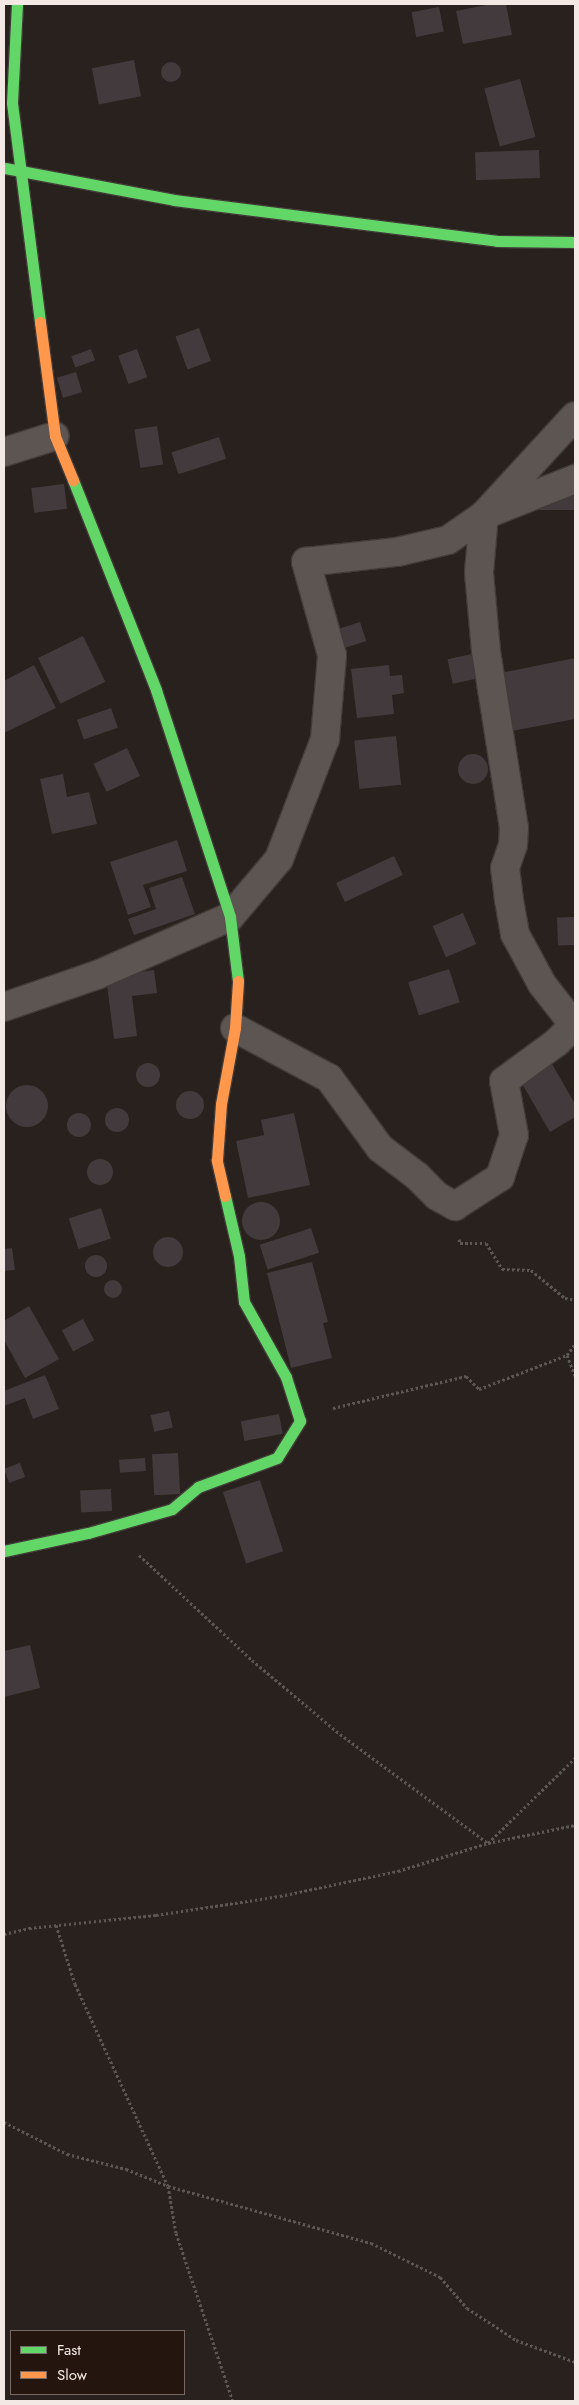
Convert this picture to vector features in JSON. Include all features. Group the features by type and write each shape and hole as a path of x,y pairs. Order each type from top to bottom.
{"street":[{"path":"4,1551 109,1528 172,1509 198,1487 277,1458 300,1421 286,1377 244,1302 239,1256 216,1160 221,1104 235,1028 238,980 230,917 156,690 55,436 12,103 17,4"},
{"path":"4,167 174,200 497,241 575,242"},
{"path":"4,1006 97,975 230,917 279,859 325,739 332,655 306,562 397,552 448,540 484,515 575,416"},
{"path":"4,452 55,436"},
{"path":"484,515 575,479"},
{"path":"235,1028 329,1078 380,1148 417,1176 437,1196 455,1206 500,1177 514,1135 504,1081 557,1042 574,1024 542,984 515,934 505,868 513,845 514,828 489,681 479,572 484,515"}],"path":[{"path":"455,1206 460,1243 486,1243 502,1269 531,1270 565,1298 575,1300"},
{"path":"300,1421 334,1408 466,1376 479,1389 567,1355 575,1344"},
{"path":"567,1355 575,1376"},
{"path":"109,1528 252,1660 340,1734 488,1843"},
{"path":"488,1843 575,1758"},
{"path":"4,1934 56,1925 156,1915 280,1896 398,1871 488,1843 575,1825"},
{"path":"56,1925 75,1984 168,2186 176,2233 232,2401"},
{"path":"4,2122 67,2154 126,2169 168,2186 372,2243 440,2277 467,2308 516,2340 575,2362"}],"building":[{"path":"491,4 506,4 512,35 463,44 456,11"},
{"path":"439,7 444,32 416,37 412,12"},
{"path":"134,60 141,96 99,105 92,68"},
{"path":"171,62 178,65 181,72 178,79 171,82 164,79 161,72 164,65"},
{"path":"520,79 536,137 500,147 484,89"},
{"path":"539,150 540,178 476,180 475,152"},
{"path":"199,328 211,361 187,369 176,337"},
{"path":"91,349 95,360 75,367 71,356"},
{"path":"137,349 147,377 128,384 118,356"},
{"path":"76,372 82,392 63,398 57,378"},
{"path":"157,426 163,465 140,468 134,430"},
{"path":"219,437 226,459 179,474 171,452"},
{"path":"64,484 67,509 34,513 31,488"},
{"path":"522,490 575,490 575,510 522,510"},
{"path":"360,622 366,641 337,651 331,632"},
{"path":"83,636 105,682 60,704 38,658"},
{"path":"472,654 477,678 453,684 448,659"},
{"path":"575,658 575,719 512,731 500,673"},
{"path":"34,665 56,708 4,733 4,681"},
{"path":"389,665 390,676 402,675 404,693 392,695 394,714 357,718 351,669"},
{"path":"111,708 118,728 84,740 77,720"},
{"path":"396,736 401,785 359,789 354,740"},
{"path":"127,748 140,776 107,792 93,764"},
{"path":"473,754 484,758 488,769 484,780 473,784 462,780 458,769 462,758"},
{"path":"63,774 67,797 89,792 97,824 52,834 40,779"},
{"path":"177,840 187,871 143,885 151,907 128,915 110,862"},
{"path":"394,856 403,875 345,902 336,883"},
{"path":"182,877 195,914 134,935 128,919 156,909 149,888"},
{"path":"463,913 476,944 446,957 433,926"},
{"path":"574,917 575,945 558,946 557,918"},
{"path":"449,969 460,1002 419,1016 408,982"},
{"path":"154,970 157,993 132,996 137,1036 114,1039 106,977"},
{"path":"148,1063 157,1066 160,1075 157,1084 148,1087 139,1084 136,1075 139,1066"},
{"path":"552,1064 575,1104 575,1117 550,1132 521,1082"},
{"path":"31,1085 39,1088 45,1094 48,1106 45,1118 39,1124 23,1127 15,1124 9,1118 6,1102 9,1094 15,1088"},
{"path":"190,1091 200,1095 204,1105 200,1115 190,1119 180,1115 176,1105 180,1095"},
{"path":"117,1108 125,1112 129,1120 125,1128 117,1132 109,1128 105,1120 109,1112"},
{"path":"79,1113 84,1114 90,1120 90,1130 84,1136 79,1137 74,1136 68,1130 67,1125 68,1120 74,1114"},
{"path":"294,1113 310,1185 248,1198 236,1141 264,1135 261,1120"},
{"path":"100,1159 109,1163 113,1172 109,1181 100,1185 91,1181 87,1172 91,1163"},
{"path":"261,1202 274,1208 280,1221 274,1234 261,1240 248,1234 242,1221 248,1208"},
{"path":"101,1208 111,1238 79,1249 69,1219"},
{"path":"311,1228 319,1253 268,1269 260,1245"},
{"path":"168,1237 179,1241 183,1252 179,1263 168,1267 157,1263 153,1252 157,1241"},
{"path":"12,1248 15,1270 4,1271 4,1249"},
{"path":"92,1255 100,1255 107,1262 107,1270 100,1277 92,1277 85,1270 85,1262"},
{"path":"312,1262 328,1322 323,1323 332,1358 291,1368 267,1273"},
{"path":"109,1280 117,1280 122,1285 120,1296 109,1298 104,1293 104,1285"},
{"path":"29,1306 59,1359 25,1378 4,1340 4,1321"},
{"path":"83,1319 94,1340 73,1351 62,1330"},
{"path":"45,1375 59,1409 33,1419 25,1398 4,1406 4,1391"},
{"path":"169,1411 173,1428 154,1432 150,1415"},
{"path":"279,1414 283,1434 245,1441 241,1421"},
{"path":"178,1453 180,1494 154,1495 152,1454"},
{"path":"145,1458 146,1471 120,1473 119,1460"},
{"path":"20,1463 25,1477 9,1483 4,1469"},
{"path":"260,1480 283,1551 246,1563 223,1492"},
{"path":"111,1489 112,1511 81,1513 80,1491"},
{"path":"30,1645 40,1688 4,1697 4,1651"}],"traffic: fast":[{"path":"17,4 12,103 40,322"},
{"path":"5,168 174,200 497,241 575,242"},
{"path":"73,480 156,690 230,917 238,981"},
{"path":"4,1551 88,1533 172,1509 198,1487 277,1458 300,1421 286,1377 244,1302 239,1256 225,1196"}],"traffic: slow":[{"path":"40,322 55,436 73,480"},
{"path":"225,1196 217,1160 221,1104 235,1028 238,981"}]}
